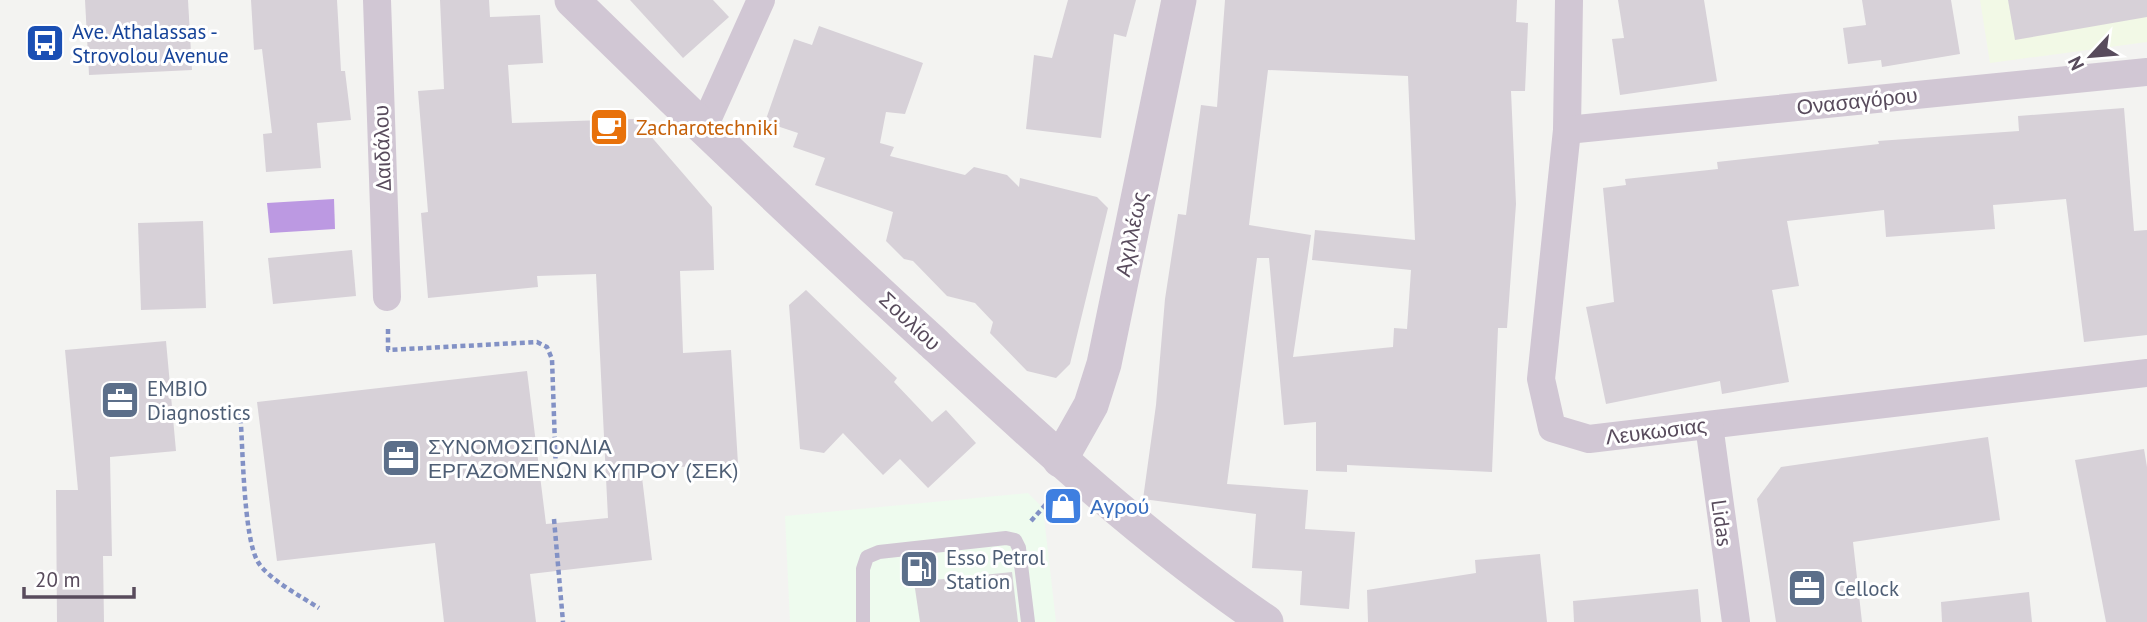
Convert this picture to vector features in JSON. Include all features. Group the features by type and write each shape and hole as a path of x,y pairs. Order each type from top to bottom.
{"street":[{"name":"Δαιδάλου","path":"377,0 387,297"},
{"name":"Σουλίου","path":"572,0 703,129 1060,460 1164,548 1266,622"},
{"path":"703,129 761,0"},
{"name":"Αχιλλέως","path":"1060,460 1091,405 1104,364 1179,0"},
{"name":"Λευκωσιας","path":"1569,0 1567,130 1541,379 1552,428 1589,439 2147,373"},
{"name":"Ονασαγόρου","path":"1567,130 2147,72"},
{"name":"Lidas","path":"1709,425 1736,622"}],"lane":[{"path":"863,622 863,569 867,557 879,552 1006,538 1014,541 1019,548 1028,622"}],"path":[{"path":"388,350 537,342 547,347 552,359 556,474"},
{"path":"240,411 250,542 258,564 318,608"},
{"path":"554,519 563,622"}],"shaded area":[{"path":"1980,0 2147,0 2147,42 1990,63"},
{"path":"334,199 335,229 270,233 267,203"},
{"name":"Esso Petrol Station","path":"1028,493 1043,508 1056,622 790,622 785,516"}],"building":[{"path":"85,0 188,0 192,70 89,75"},
{"path":"251,0 337,0 341,71 345,71 351,120 317,123 321,168 266,172 263,134 272,133 262,49 254,50"},
{"path":"440,0 489,0 490,17 540,15 543,63 508,65 512,123 636,119 712,207 714,270 680,271 683,353 731,350 738,464 641,469 652,560 530,574 536,622 444,622 435,543 277,561 257,402 527,371 546,524 608,518 596,274 537,276 538,287 428,298 421,213 428,212 418,91 444,89"},
{"path":"630,0 713,0 729,17 683,58"},
{"path":"1068,0 1136,0 1126,37 1114,34 1101,138 1026,129 1034,55 1052,58"},
{"path":"1225,0 1517,0 1516,22 1528,23 1525,91 1511,91 1516,204 1507,328 1498,328 1492,472 1347,465 1347,472 1316,471 1316,422 1284,425 1269,258 1257,258 1227,484 1308,490 1305,529 1355,532 1349,609 1300,605 1302,571 1252,568 1256,514 1143,499 1156,405 1165,299 1178,214 1186,215 1201,105 1217,107","holes":["1268,70 1408,76 1415,240 1315,230 1312,260 1411,270 1407,329 1394,328 1393,347 1293,357 1311,235 1249,225"]},
{"path":"1618,0 1704,0 1717,81 1620,95 1612,39 1624,38"},
{"path":"1862,0 1951,0 1960,54 1882,67 1881,60 1848,64 1843,28 1866,25"},
{"path":"2008,0 2147,0 2147,17 2015,40"},
{"path":"819,26 923,63 905,114 886,112 880,143 894,147 890,156 965,175 974,167 1007,175 1019,187 1020,178 1097,197 1108,208 1070,364 1056,378 1027,371 990,333 993,322 975,303 947,296 913,261 904,259 886,241 893,212 815,185 825,158 793,147 798,133 765,122 794,39 812,45"},
{"path":"2124,108 2134,231 2147,230 2147,335 2084,342 2066,199 1993,205 1995,229 1886,237 1884,210 1787,221 1799,286 1772,290 1789,382 1722,394 1720,381 1606,404 1586,307 1614,302 1603,188 1626,185 1625,179 1718,169 1717,162 1879,144 1878,141 2019,131 2018,116"},
{"path":"203,221 206,308 141,310 138,223"},
{"path":"352,250 356,296 273,304 268,258"},
{"path":"806,290 897,378 894,382 932,422 946,410 976,443 928,488 900,459 883,475 843,433 824,453 800,449 789,305"},
{"path":"166,341 176,451 110,457 112,556 103,556 104,622 57,622 56,490 78,490 65,350"},
{"path":"1988,437 2000,520 1853,542 1862,622 1776,622 1757,499 1781,467"},
{"path":"2144,449 2147,467 2147,622 2106,622 2075,460"},
{"path":"1540,554 1547,622 1368,622 1367,590 1476,573 1475,560"},
{"path":"1012,572 1018,622 920,622 914,582"},
{"path":"1698,589 1701,622 1574,622 1573,601"},
{"path":"2029,592 2032,622 1942,622 1941,602"}],"place":[{"name":"Ave. Athalassas - Strovolou Avenue","path":"45,43"},
{"name":"Zacharotechniki","path":"609,127"},
{"name":"EMBIO Diagnostics","path":"120,400"},
{"name":"ΣΥΝΟΜΟΣΠΟΝΔΙΑ ΕΡΓΑΖΟΜΕΝΩΝ ΚΥΠΡΟΥ (ΣΕΚ)","path":"401,458"},
{"name":"Αγρού","path":"1063,506"},
{"name":"Esso Petrol Station","path":"919,569"},
{"name":"Cellock","path":"1807,588"}]}
